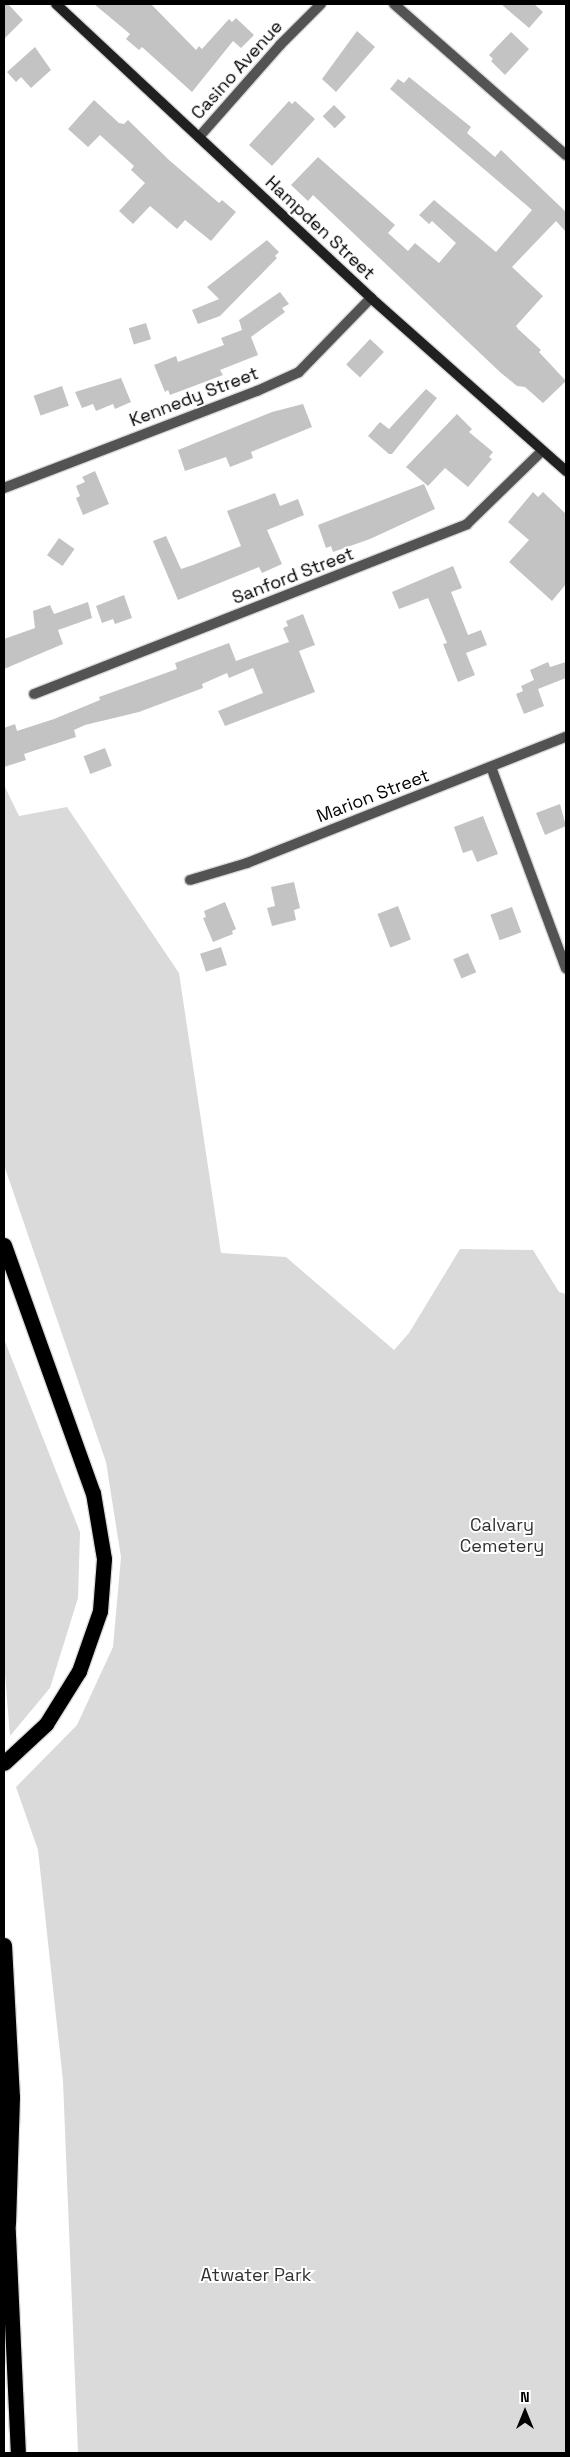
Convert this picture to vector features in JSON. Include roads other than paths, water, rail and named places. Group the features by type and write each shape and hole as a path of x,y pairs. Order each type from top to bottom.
{"highway":[{"path":"4,1245 93,1492 104,1560 100,1611 79,1671 50,1718 4,1762"},
{"path":"4,1945 12,2088 8,2223"},
{"path":"4,2176 8,2223 18,2453"}],"main road":[{"name":"Hampden Street","path":"56,4 371,298 541,452 566,471"}],"street":[{"name":"Casino Avenue","path":"198,137 280,45 321,4"},
{"path":"394,4 566,155"},
{"name":"Kennedy Street","path":"4,488 257,391 299,372 371,298"},
{"name":"Sanford Street","path":"34,694 467,524 541,452"},
{"name":"Marion Street","path":"190,880 247,863 566,737"},
{"path":"491,767 566,969"}],"park label":[{"name":"Calvary Cemetery","path":"502,1536"},
{"name":"Atwater Park","path":"256,2275"}]}
